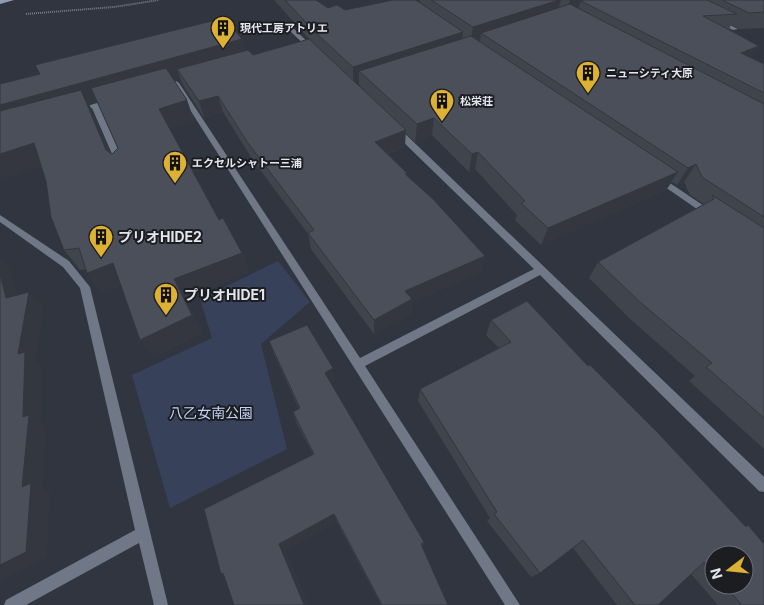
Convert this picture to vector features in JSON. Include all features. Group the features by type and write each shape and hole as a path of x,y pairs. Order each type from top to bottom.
{"street":[{"path":"0,2 11,0"},
{"path":"708,17 735,29"},
{"path":"291,29 308,49"},
{"path":"177,83 513,605"},
{"path":"67,114 122,98"},
{"path":"95,106 123,170"},
{"path":"387,121 764,486"},
{"path":"650,173 715,218"},
{"path":"0,218 66,264 85,287 161,605"},
{"path":"358,364 541,270"},
{"path":"12,605 143,533"}],"path":[{"path":"19,15 114,7 159,0"}],"green space":[{"name":"八乙女南公園","path":"278,261 310,302 261,344 287,449 170,508 132,375 212,338 200,299"}],"building":[{"path":"285,0 316,0 328,8 337,5 345,10 393,0 416,0 463,32 353,67 319,36"},
{"path":"431,0 559,0 473,27"},
{"path":"707,0 737,14 703,16 759,46 741,53 764,64 764,93 581,1"},
{"path":"722,0 764,0 764,12 749,13"},
{"path":"570,4 764,104 764,217 702,177 696,164 688,168 481,33"},
{"path":"224,18 242,39 0,105 0,84 40,74 35,65"},
{"path":"471,36 678,172 548,228 521,203 525,201 478,152 472,154 434,118 417,124 359,71"},
{"path":"309,39 406,130 375,142 407,173 405,174 433,199 485,256 405,291 412,299 374,320 308,233 314,230 248,143 218,96 199,101 177,69 248,50 253,55"},
{"path":"166,68 187,100 159,109 219,220 223,218 242,253 174,279 192,315 140,340 113,263 87,273 79,248 64,250 51,217 46,181 34,143 0,154 0,111 81,90 106,150 112,154 118,148 91,88"},
{"path":"712,195 764,228 764,418 706,367 712,363 640,302 598,262 714,199"},
{"path":"0,274 6,298 29,292 18,354 25,352 23,417 29,415 22,487 31,483 26,552 0,565"},
{"path":"527,301 588,366 590,365 659,434 746,527 748,525 764,544 764,605 742,605 733,595 754,595 754,545 704,545 704,562 658,605 635,605 583,540 540,573 494,514 497,512 420,389 511,342 491,320"},
{"path":"307,325 333,368 325,373 424,542 421,544 448,605 382,605 334,514 279,544 304,605 234,605 223,573 221,574 204,509 314,454 293,412 300,408 269,341"}],"place":[{"name":"現代工房アトリエ","path":"223,49"},
{"name":"ニューシティ大原","path":"588,94"},
{"name":"松栄荘","path":"442,122"},
{"name":"エクセルシャトー三浦","path":"175,184"},
{"name":"プリオHIDE2","path":"101,258"},
{"name":"プリオHIDE1","path":"166,316"}]}
